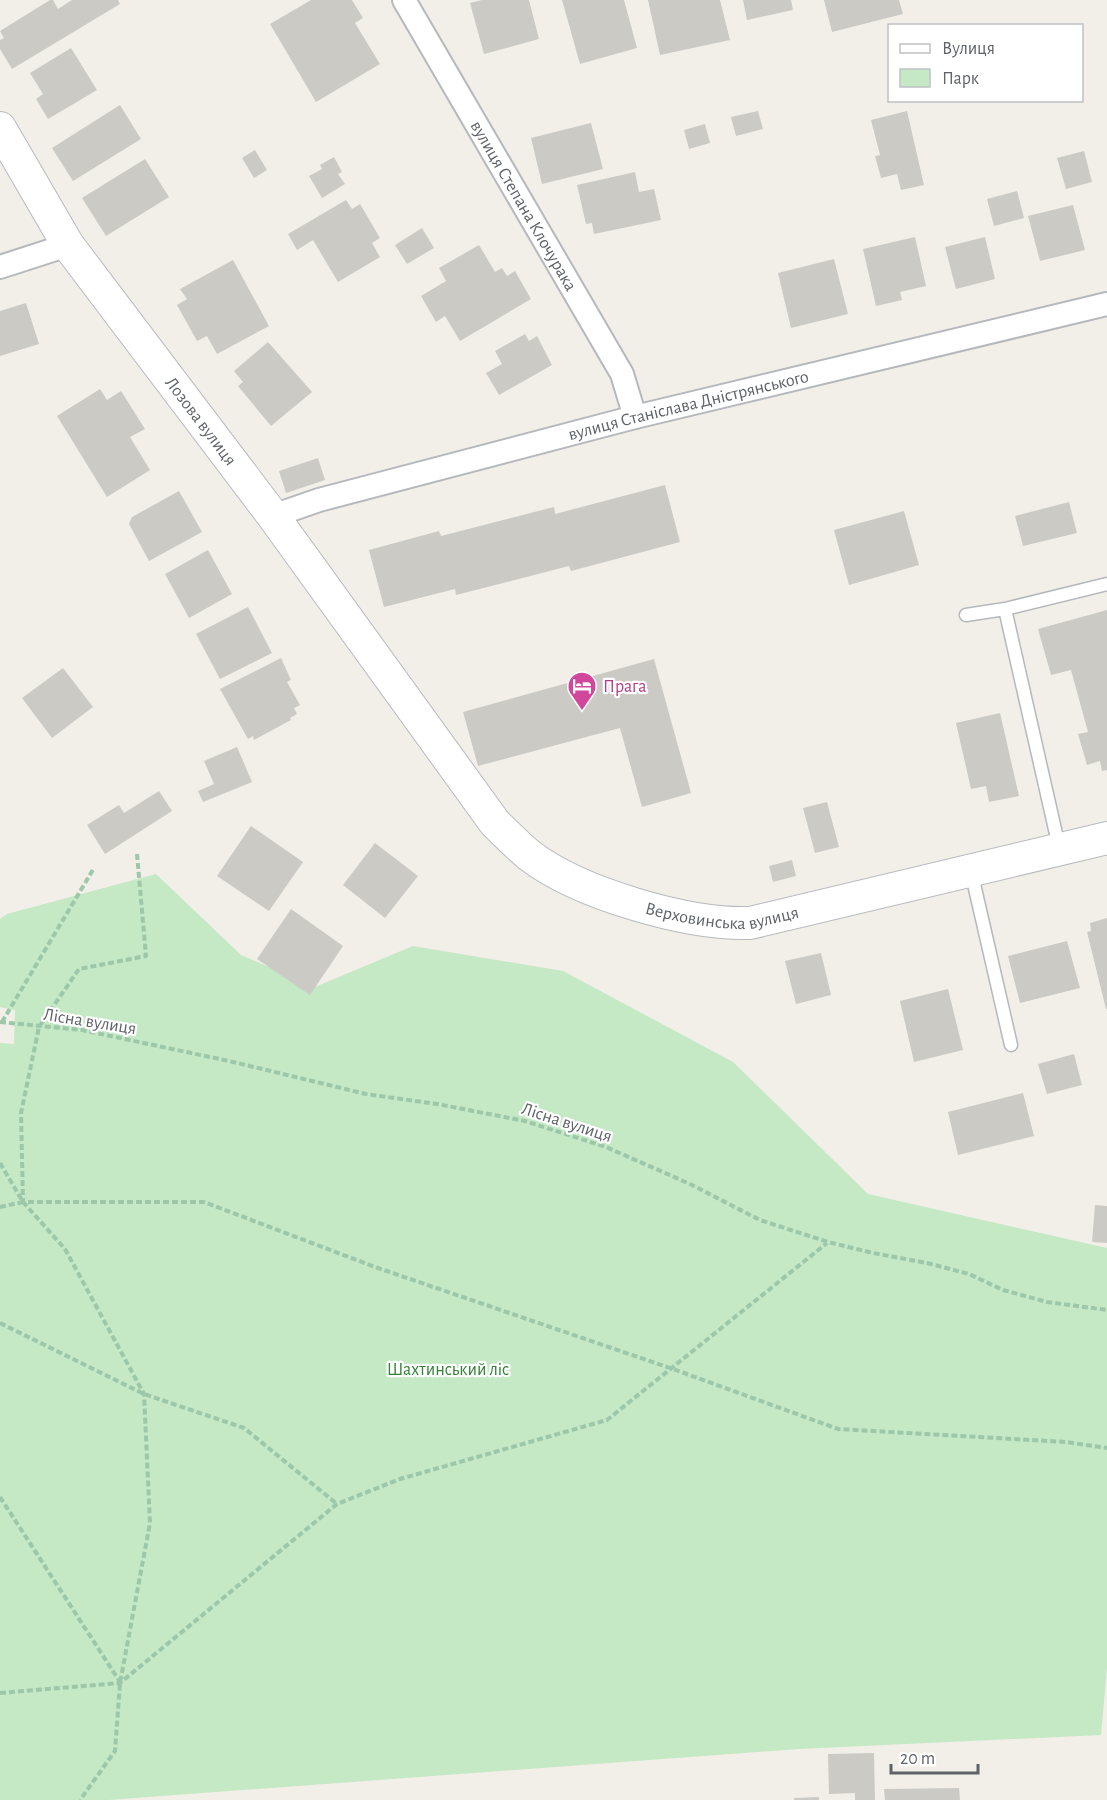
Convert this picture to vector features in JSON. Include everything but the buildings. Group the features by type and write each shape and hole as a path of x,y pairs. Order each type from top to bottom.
{"street":[{"name":"вулиця Степана Клочурака","path":"404,0 622,374 635,417"},
{"name":"Лозова вулиця","path":"0,128 68,245 273,516 411,707"},
{"path":"0,267 68,245"},
{"name":"вулиця Станіслава Дністрянського","path":"273,516 319,500 635,417 1107,304"},
{"name":"Верховинська вулиця","path":"411,707 495,824 530,855 570,880 632,903 719,922 750,923 1107,838"}],"lane":[{"path":"966,615 1005,609 1107,584"},
{"path":"1005,609 1059,849"},
{"path":"971,870 1011,1045"}],"path":[{"path":"23,1202 21,1113 39,1027 79,969 146,956 137,854"},
{"path":"1,1022 94,868"},
{"name":"Лісна вулиця","path":"1,1022 82,1030 229,1061 366,1095 437,1104 525,1120 606,1147 690,1184 760,1220 828,1242 969,1274 1003,1290 1047,1302 1107,1310"},
{"path":"0,1163 23,1202 65,1249 144,1394 150,1523 120,1683 115,1751 80,1800"},
{"path":"0,1207 23,1202 204,1202 375,1267 673,1369 838,1429 1066,1442 1107,1448"},
{"path":"0,1693 120,1683 336,1504 400,1479 607,1420 828,1242"},
{"path":"0,1323 144,1394 244,1428 336,1504"},
{"path":"0,1497 120,1683"}],"green space":[{"name":"Шахтинський ліс","path":"156,874 241,955 315,987 413,946 563,971 733,1062 868,1194 1107,1248 1107,1668 1101,1735 799,1749 108,1800 0,1800 0,1043 14,1044 15,1010 0,1007 0,919 7,914"}],"place":[{"name":"Прага","path":"582,712"}]}
